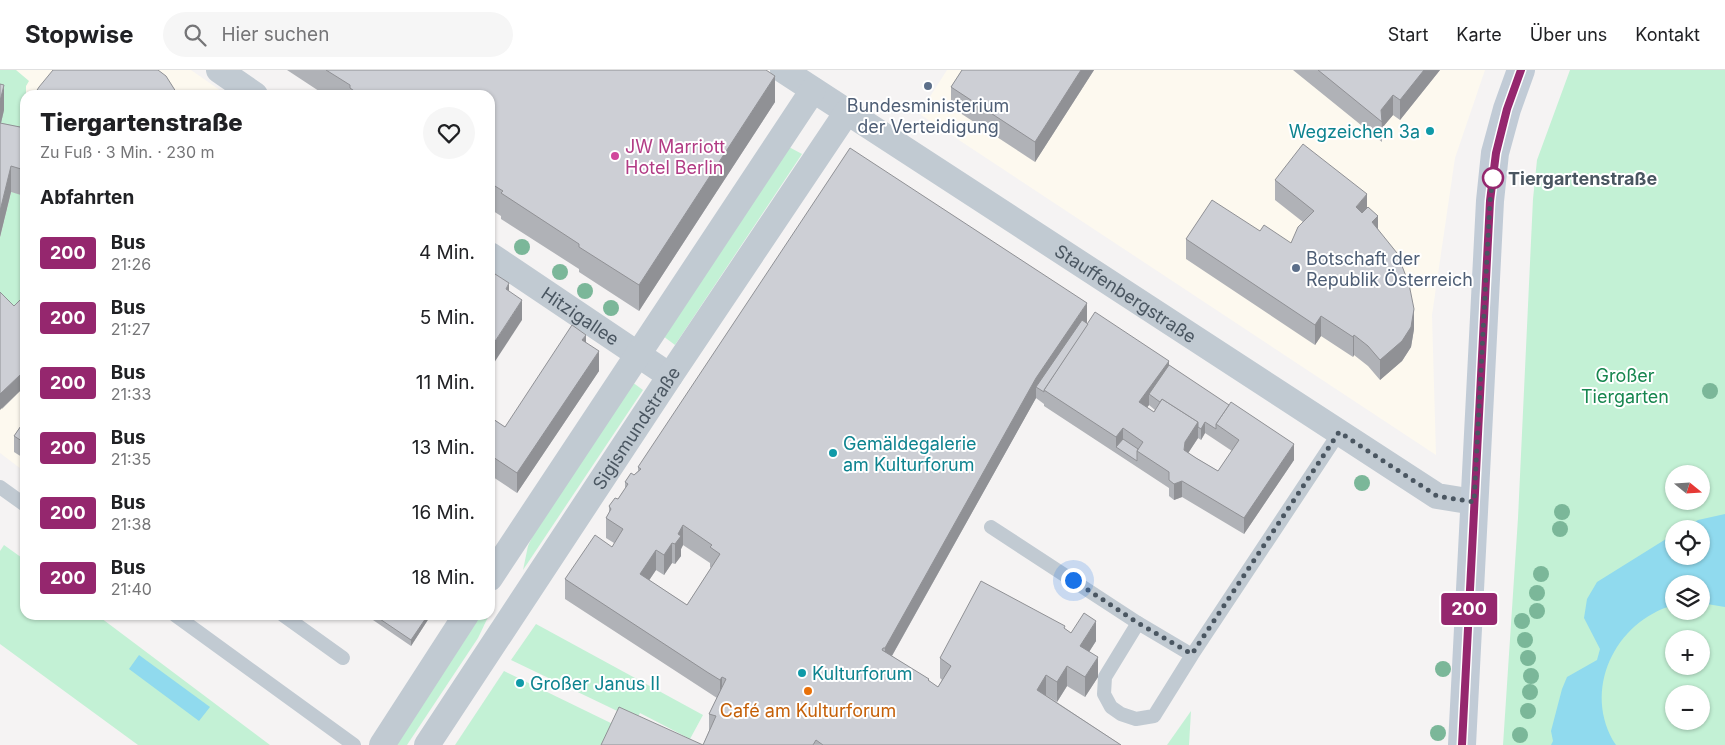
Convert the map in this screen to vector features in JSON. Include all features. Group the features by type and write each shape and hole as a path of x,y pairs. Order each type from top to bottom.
{"main road":[{"path":"1462,745 1490,201 1496,153 1507,109 1521,70"}],"street":[{"path":"219,70 248,90"},
{"name":"Stauffenbergstraße","path":"783,70 1437,496 1474,502"},
{"path":"495,570 813,90"},
{"name":"Sigismundstraße","path":"428,745 846,112"},
{"name":"Hitzigallee","path":"495,258 670,376"},
{"path":"382,745 463,620"}],"lane":[{"path":"1138,623 1105,677 1104,694 1110,707 1121,714 1136,719 1154,716 1192,654 1339,432"},
{"path":"0,487 20,501"},
{"path":"991,527 1138,623 1192,654"},
{"path":"182,620 354,745"},
{"path":"290,620 343,658"}],"shaded area":[{"path":"0,70 191,70 220,90 20,90 20,468 0,453"},
{"path":"947,70 1485,70 1455,158 1432,315 1436,455 921,115"}],"green space":[{"path":"0,70 16,70 29,81 26,90 20,90 20,149 0,127"},
{"name":"Großer Tiergarten","path":"1570,70 1725,70 1725,745 1503,745 1518,518 1533,199 1537,160"},
{"path":"789,147 802,154 675,345 663,336"},
{"path":"11,192 20,194 20,310 0,308 0,237"},
{"path":"632,382 643,390 523,570 528,546 539,522"},
{"path":"4,545 20,556 20,620 104,620 270,745 138,745 0,644 0,551"},
{"path":"474,620 487,620 478,638 407,745 393,745"},
{"path":"536,624 703,715 690,739 640,713 636,720 511,660"},
{"path":"504,671 619,727 611,745 455,745"},
{"path":"1191,711 1189,745 1167,745"}],"water":[{"path":"1725,514 1725,607 1710,604 1710,575 1665,575 1665,608 1653,613 1635,626 1620,642 1610,661 1603,681 1602,703 1606,724 1616,745 1551,745 1553,741 1551,731 1567,677 1597,660 1600,649 1584,618 1587,599 1597,582 1665,540 1665,565 1710,565 1710,520 1698,520"},
{"path":"139,655 210,707 199,721 129,669"}],"building":[{"path":"53,70 158,70 166,76 175,90 37,90"},
{"name":"JW Marriott Hotel Berlin","path":"326,70 766,70 775,76 639,285 579,247 579,244 501,193 503,191 495,186 495,90 353,90 350,85"},
{"path":"962,70 1081,70 1035,142 951,87"},
{"path":"1318,70 1424,70 1400,100 1393,95 1381,110 1382,122"},
{"path":"0,84 4,85 0,101"},
{"path":"0,123 20,127 20,169 11,166 0,211"},
{"name":"Botschaft der Republik Österreich","path":"1303,144 1367,194 1356,207 1362,213 1368,207 1378,216 1372,222 1397,253 1409,284 1414,309 1411,327 1402,341 1380,360 1368,346 1354,335 1353,337 1321,316 1315,325 1186,239 1212,200 1260,231 1264,225 1291,243 1298,227 1314,211 1275,180"},
{"name":"Gemäldegalerie am Kulturforum","path":"850,148 1087,303 1036,378 885,648 882,650 929,679 938,687 951,666 940,658 981,581 1065,626 1064,628 1071,633 1084,613 1096,621 1080,646 1098,657 1085,677 1067,666 1057,682 1046,675 1037,690 1121,745 823,745 816,740 813,745 703,745 716,716 709,714 726,679 722,677 720,680 707,672 565,579 595,535 612,547 623,529 606,518 611,509 609,506 615,498 618,499 628,484 625,482 631,473 634,475 641,469 638,467","holes":["683,525 712,545 710,547 720,554 687,605 640,574 656,550 664,555 672,543 675,544 681,536 678,534"]},
{"path":"495,274 509,283 506,289 522,300 495,341"},
{"path":"0,292 14,306 20,300 20,375 0,394"},
{"path":"1095,312 1169,361 1139,402 1154,412 1162,399 1198,422 1185,442 1184,450 1196,458 1218,471 1239,440 1216,424 1231,402 1294,444 1244,518 1182,481 1174,484 1169,480 1169,472 1137,451 1143,442 1123,428 1116,437 1044,390"},
{"path":"1082,320 1088,324 1044,392 1036,387"},
{"path":"572,325 586,335 582,340 599,351 517,473 495,458 495,420 505,427"},
{"path":"1169,365 1229,405 1216,424 1216,429 1205,422 1201,429 1198,427 1198,422 1162,399 1160,402 1149,394"},
{"path":"20,427 20,440 14,436"},
{"path":"1123,439 1138,449 1137,461 1116,447"},
{"path":"381,620 425,620 411,640"},
{"path":"619,707 703,745 601,745"}],"bus line":[{"name":"200","path":"1462,745 1490,201 1496,153 1507,109 1521,70"}],"place":[{"name":"Bundesministerium der Verteidigung","path":"928,86"},
{"name":"Wegzeichen 3a","path":"1430,131"},
{"name":"JW Marriott Hotel Berlin","path":"615,156"},
{"name":"Tiergartenstraße","path":"1493,178"},
{"name":"Botschaft der Republik Österreich","path":"1296,268"},
{"name":"Gemäldegalerie am Kulturforum","path":"833,453"},
{"name":"Kulturforum","path":"802,673"},
{"name":"Großer Janus II","path":"520,683"},
{"name":"Café am Kulturforum","path":"808,691"}],"route":[{"path":"1073,580 1138,623 1192,654 1339,432 1437,496 1474,502 1490,201 1493,178"}]}
